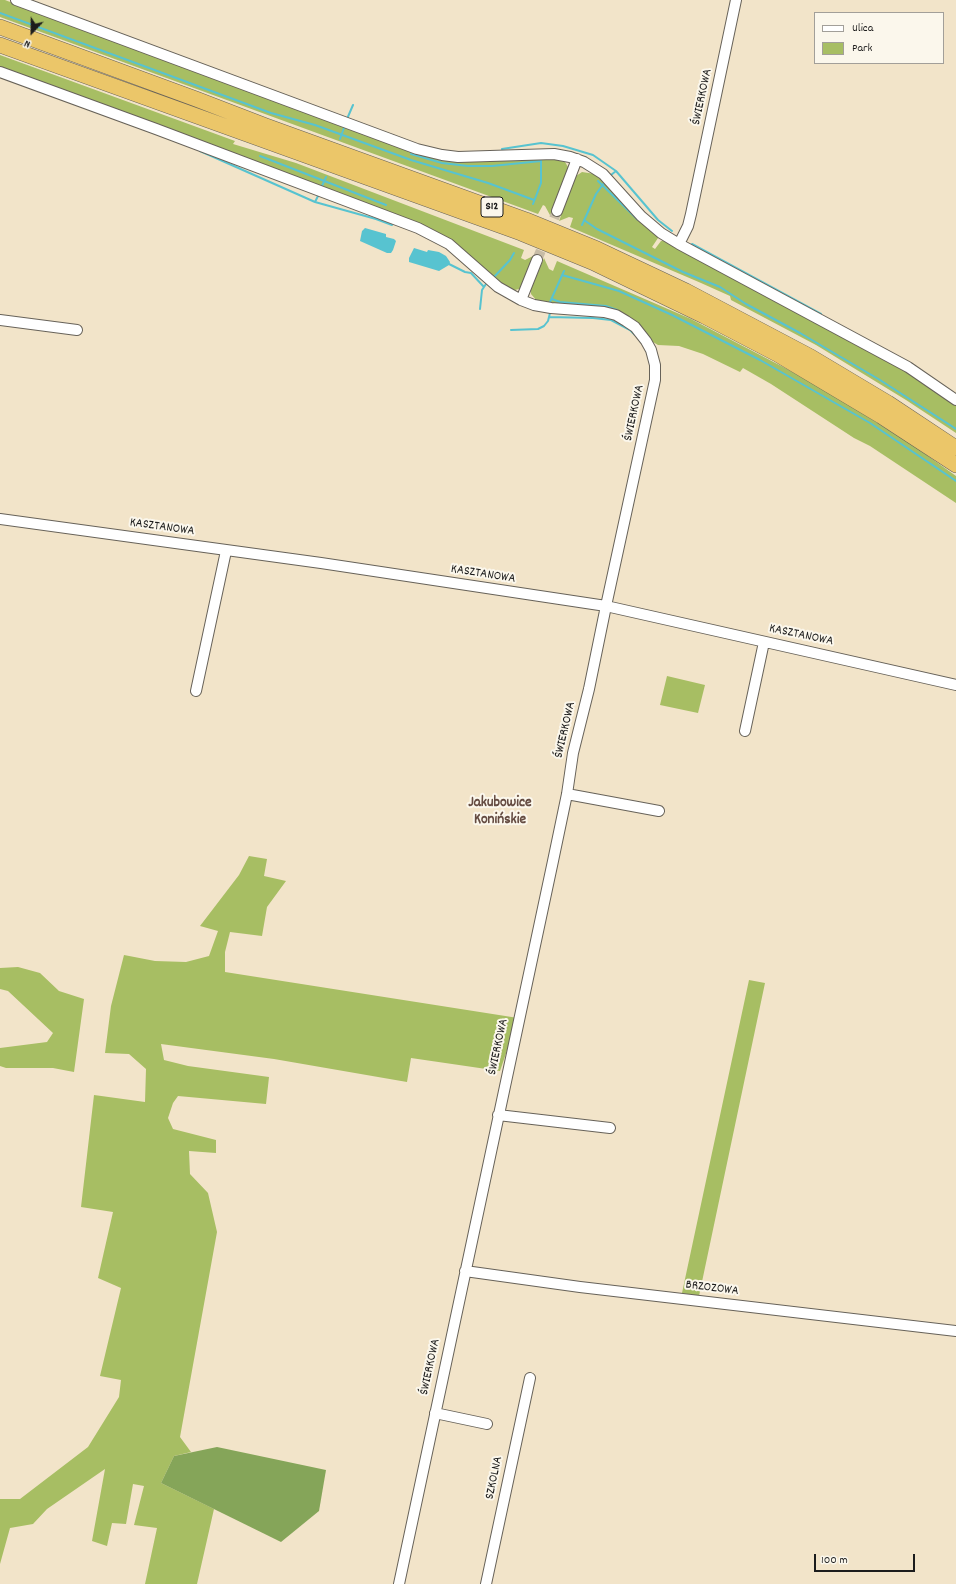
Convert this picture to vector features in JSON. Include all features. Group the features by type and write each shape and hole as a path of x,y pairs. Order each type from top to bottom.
{"highway":[{"name":"S12","path":"0,27 266,126 526,220 597,249 693,294 790,346 888,403 956,448"},
{"name":"S12","path":"0,45 521,233 592,262 704,316 776,354 881,416 956,465"}],"street":[{"path":"16,0 417,149 458,157 543,153 562,155 577,160 603,174 660,233 908,367 956,400"},
{"name":"ŚWIERKOWA","path":"679,244 688,226 691,214 736,0"},
{"path":"0,72 418,228 449,244 498,287 521,300 537,260"},
{"path":"557,211 577,160"},
{"name":"ŚWIERKOWA","path":"399,1584 567,794 573,753 589,689 653,396 655,380 655,365 651,350 646,341 635,327 616,315 604,312 542,307 521,300"},
{"path":"0,320 77,330"},
{"name":"KASZTANOWA","path":"0,519 321,563 606,606 956,685"},
{"path":"196,691 226,551"},
{"path":"744,731 764,642"},
{"path":"567,794 659,811"},
{"path":"498,1115 610,1128"},
{"name":"BRZOZOWA","path":"465,1271 580,1287 956,1331"},
{"name":"SZKOLNA","path":"486,1584 530,1378"},
{"name":"ŚWIERKOWA","path":"435,1412 487,1424"}],"green space":[{"path":"0,0 5,0 417,154 453,162 553,159 565,162 568,167 568,173 551,217 543,205 538,214 0,17"},
{"path":"0,55 235,141 233,144 296,163 524,250 521,258 525,260 535,255 525,281 519,289 508,289 493,278 461,249 0,67"},
{"path":"582,172 595,174 657,235 658,238 652,247 655,249 661,241 667,241 916,377 956,405 956,433 906,400 816,345 731,300 730,296 570,227 573,218 569,217 559,221 576,176"},
{"path":"544,258 549,269 553,271 557,261 691,319 830,393 914,446 956,476 956,503 870,446 854,438 771,384 743,368 740,372 703,354 679,346 658,345 653,342 636,323 563,305 537,301 531,294 531,289"},
{"path":"667,676 705,685 698,713 660,705"},
{"path":"249,856 267,859 264,876 286,881 267,907 262,936 230,932 225,952 225,972 518,1018 500,1071 411,1058 407,1082 274,1059 161,1044 164,1060 188,1066 269,1077 266,1104 178,1096 173,1103 168,1118 173,1129 216,1140 216,1153 189,1151 190,1174 208,1193 217,1232 180,1437 191,1452 174,1456 161,1483 214,1509 197,1584 145,1584 157,1528 134,1525 144,1486 133,1484 126,1524 112,1523 107,1546 92,1541 105,1469 47,1509 33,1524 10,1528 0,1564 0,1499 20,1499 88,1447 119,1397 121,1380 100,1376 121,1288 98,1278 113,1212 81,1207 94,1095 145,1102 146,1069 129,1054 105,1053 111,1006 124,955 155,961 186,962 209,956 218,931 200,926 239,875"},
{"path":"18,967 40,973 59,991 84,999 74,1072 53,1068 6,1068 0,1066 0,1048 47,1042 53,1033 8,991 0,989 0,968"},
{"path":"749,980 765,983 699,1296 682,1293"},
{"path":"217,1447 326,1470 319,1511 281,1542 161,1483 174,1456"}],"water":[{"path":"365,228 386,234 386,237 394,239 396,241 391,253 387,253 360,241 362,231"},
{"path":"414,248 427,252 428,250 439,252 446,256 450,262 449,265 439,271 409,262 409,258"}],"waterway":[{"path":"0,13 271,113 315,125 411,160 488,183 534,200"},
{"path":"347,119 353,105"},
{"path":"340,139 345,125"},
{"path":"502,149 541,143 563,146 593,155 616,171 658,220 672,231"},
{"path":"200,151 315,202 392,225"},
{"path":"411,154 442,163 468,166 492,166 541,161"},
{"path":"260,156 386,205"},
{"path":"533,204 541,183 541,159"},
{"path":"611,175 616,171"},
{"path":"322,186 326,177"},
{"path":"598,181 638,220"},
{"path":"582,225 596,194 604,183"},
{"path":"315,202 318,196"},
{"path":"584,220 597,229 683,272 720,287 746,304 800,333 880,380 956,429"},
{"path":"692,244 821,314"},
{"path":"494,277 510,260 514,253"},
{"path":"449,264 465,272 471,273 484,287"},
{"path":"550,302 564,271"},
{"path":"562,275 619,291 672,315 760,360 870,423 956,481"},
{"path":"480,309 482,290 486,284"},
{"path":"552,299 560,302 606,306 617,310"},
{"path":"511,330 538,329 544,326 548,321 550,313"},
{"path":"549,317 611,320 630,330 635,335"}],"tunnel":[{"path":"537,260 557,211"}],"district":[{"name":"Jakubowice Konińskie","path":"500,812"}]}
